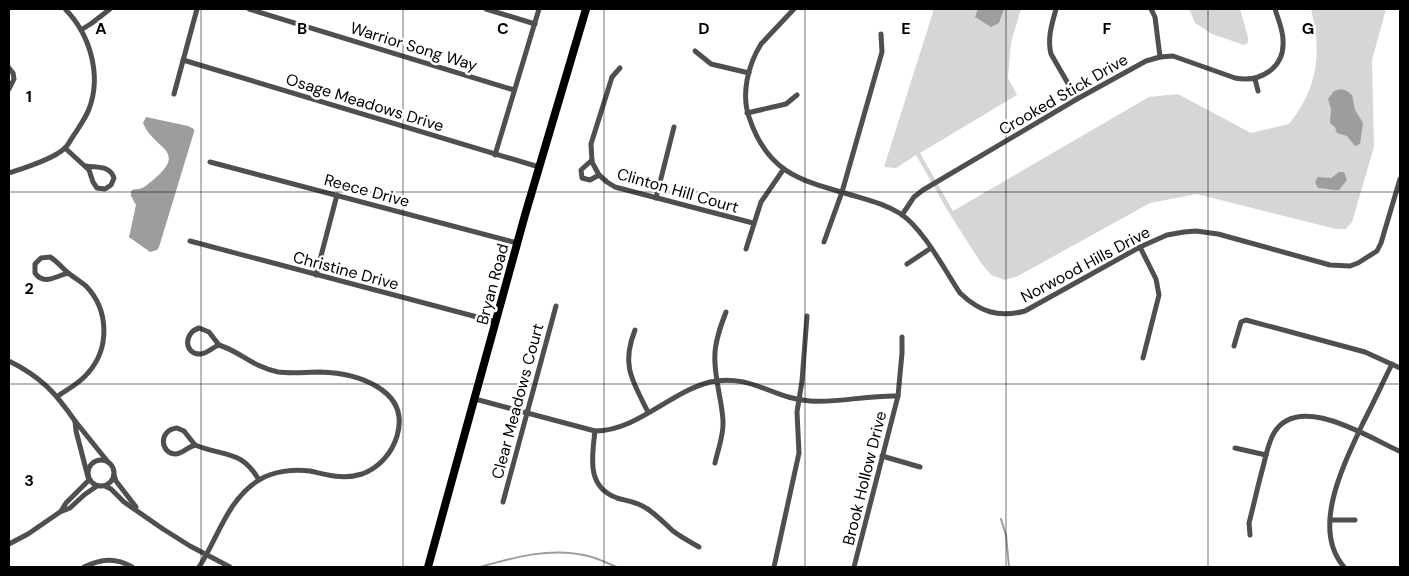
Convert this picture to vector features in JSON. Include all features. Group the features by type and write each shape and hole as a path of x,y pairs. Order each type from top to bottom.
{"main road":[{"name":"Bryan Road","path":"428,567 517,243 586,9"}],"street":[{"path":"9,174 39,163 65,148 87,114 93,92 94,70 92,59 81,30 65,9"},
{"path":"81,30 92,24 110,9"},
{"path":"174,94 198,9"},
{"name":"Warrior Song Way","path":"249,9 514,90"},
{"path":"486,9 535,24"},
{"path":"495,155 539,9"},
{"name":"Norwood Hills Drive","path":"794,9 761,44 749,73 746,92 748,113 757,139 783,170 807,181 877,202 902,215 917,228 960,293 969,302 981,309 1004,315 1025,311 1140,247 1167,235 1196,231 1218,234 1330,265 1350,266 1365,259 1377,250 1384,235 1400,179"},
{"path":"1056,9 1049,46 1051,54 1077,99"},
{"path":"1151,9 1155,17 1160,57"},
{"path":"1258,92 1255,79 1263,76 1274,67 1281,54 1283,40 1275,9"},
{"path":"824,242 842,192 882,52 882,34"},
{"path":"695,51 711,64 749,73"},
{"name":"Crooked Stick Drive","path":"902,215 914,197 923,190 1146,60 1173,56 1235,78 1255,79"},
{"name":"Osage Meadows Drive","path":"183,60 539,167"},
{"path":"9,68 13,73 14,79 9,89"},
{"name":"Clinton Hill Court","path":"620,68 612,77 591,144 592,160 599,175 611,185 753,223"},
{"path":"748,113 786,104 797,95"},
{"path":"656,198 674,127"},
{"path":"65,148 91,172 93,182 97,188 105,189 111,185 114,178 110,170 86,166"},
{"name":"Clinton Hill Court","path":"592,160 581,170 582,178 590,180 599,175"},
{"name":"Reece Drive","path":"210,162 517,243"},
{"path":"746,250 761,202 783,170"},
{"path":"316,275 337,195"},
{"name":"Christine Drive","path":"190,241 496,322"},
{"path":"1140,247 1156,279 1159,295 1143,358"},
{"path":"907,264 931,248"},
{"path":"58,396 80,381 93,367 99,356 104,336 101,312 95,297 85,285 52,258 39,259 34,266 36,275 43,279 48,280 68,273"},
{"name":"Clear Meadows Court","path":"502,502 556,306"},
{"path":"715,463 723,430 723,420 715,353 717,338 726,312"},
{"path":"774,567 799,453 797,412 803,374 807,316"},
{"path":"1234,346 1238,327 1241,322 1246,320 1365,352 1400,368"},
{"path":"199,567 207,555 230,508 244,492 259,480 288,471 309,471 341,478 356,476 372,470 385,458 394,444 399,428 399,413 387,394 369,383 336,374 321,372 289,373 267,369 219,345 209,332 202,328 193,331 187,340 191,350 200,354 206,353 219,345"},
{"path":"635,330 628,355 629,370 634,385 648,412"},
{"name":"Brook Hollow Drive","path":"854,567 898,396 902,337"},
{"path":"9,361 31,374 58,396 75,421 113,468 116,481 138,510"},
{"path":"1334,567 1342,565 1332,544 1330,520 1340,476 1392,364"},
{"path":"475,399 595,431 607,431 704,384 718,381 746,382 799,400 818,401 870,396 898,396"},
{"path":"1250,535 1249,523 1270,440 1278,428 1288,419 1299,415 1312,415 1328,419 1399,451"},
{"path":"75,421 88,478 96,486"},
{"path":"194,445 182,452 173,453 166,449 163,441 164,436 173,429 181,429 194,445 210,451 236,456 249,465 259,480"},
{"path":"595,431 592,467 596,480 601,487 608,494 646,508 675,532 699,547"},
{"path":"1235,448 1266,455"},
{"path":"882,456 920,467"},
{"path":"60,512 88,478 88,469 93,463 100,460 108,462"},
{"path":"105,486 112,481 114,475"},
{"path":"9,544 28,534 60,512 70,508 96,486 105,486 111,489 124,502 163,529 230,567"},
{"path":"1330,520 1355,520"},
{"path":"84,567 96,562 109,560 122,562 132,567"}],"shaded area":[{"path":"934,9 1021,9 1011,42 1008,78 1017,95 920,153 953,211 1149,97 1178,94 1251,133 1289,124 1299,111 1306,97 1315,70 1317,55 1311,9 1386,9 1372,60 1374,147 1352,222 1346,229 1336,229 1197,194 1150,203 1018,276 1005,280 991,275 981,263 949,213 916,155 896,168 884,167"},
{"path":"978,9 1004,9 999,23 991,27 975,17"},
{"path":"1189,9 1240,9 1248,43 1244,45 1212,34 1195,23"},
{"path":"1341,89 1352,95 1355,110 1363,123 1360,144 1355,146 1347,136 1337,133 1335,127 1330,123 1331,109 1328,99 1334,91"},
{"path":"146,117 194,129 159,247 157,250 150,252 129,237 136,205 131,196 131,191 140,189 163,171 168,163 169,156 166,150 148,132 143,123"},
{"path":"1339,172 1344,172 1347,180 1339,190 1318,188 1315,182 1318,177 1331,178"}],"waterway":[{"path":"1001,519 1006,535 1009,567"},
{"path":"480,567 533,554 547,553 574,553 592,557 617,567"}]}
